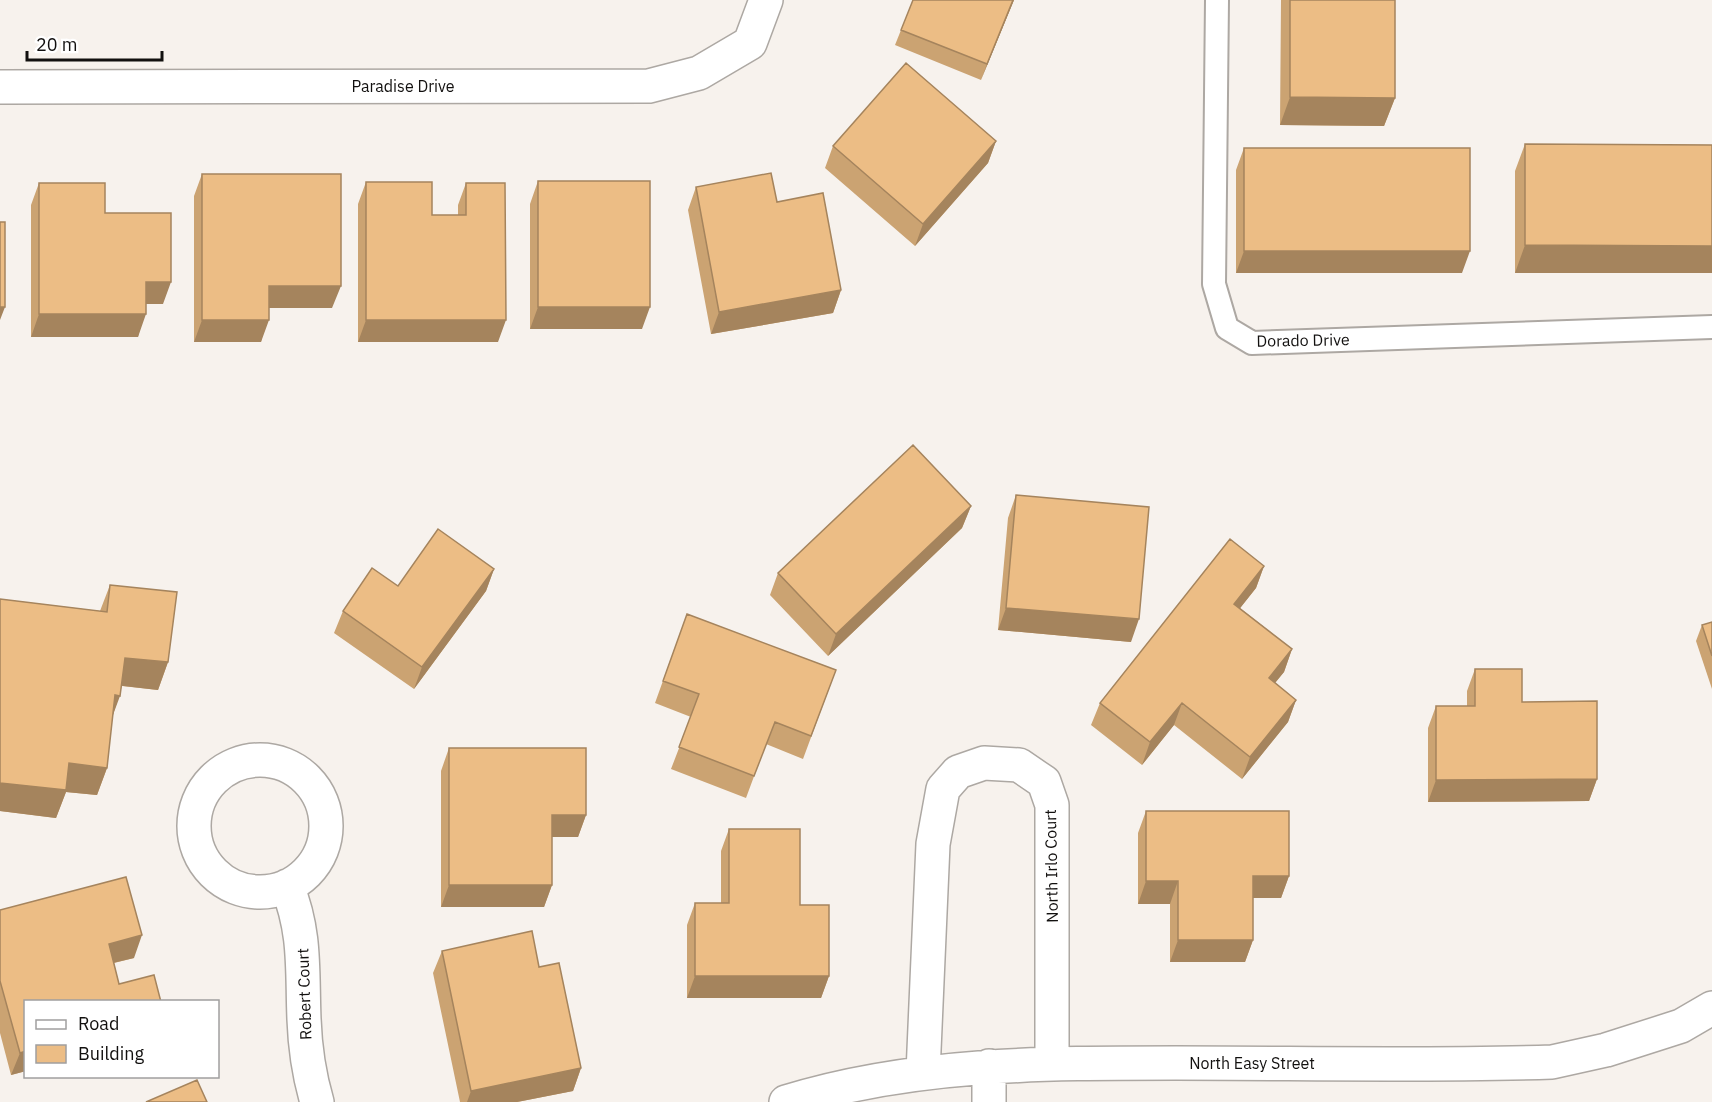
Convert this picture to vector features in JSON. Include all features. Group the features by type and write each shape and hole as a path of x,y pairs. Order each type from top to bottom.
{"street":[{"name":"Paradise Drive","path":"0,87 649,86 699,73 750,43 766,0"},
{"path":"249,760 270,760 291,766 308,779 320,797 326,817 326,828 318,859 304,875 286,886 265,892 242,889 222,880 206,865 196,844 194,822 198,801 210,782 227,768 249,760"},
{"name":"North Irlo Court","path":"923,1073 933,844 943,789 958,772 984,763 1019,765 1044,782 1052,805 1052,1064"},
{"name":"Robert Court","path":"286,886 295,906 300,928 303,953 306,1055 317,1102"},
{"name":"North Easy Street","path":"786,1102 838,1088 923,1073 989,1066 1552,1062 1606,1050 1681,1026 1712,1008"},
{"path":"989,1066 989,1102"}],"lane":[{"name":"Dorado Drive","path":"1217,0 1214,284 1227,328 1252,343 1712,327"}],"building":[{"path":"913,0 1013,0 987,64 901,30"},
{"path":"1290,0 1395,0 1395,98 1290,97"},
{"path":"906,63 996,141 923,224 833,146"},
{"path":"1525,144 1712,145 1712,246 1525,245"},
{"path":"1244,148 1470,148 1470,251 1244,251"},
{"path":"771,173 777,202 823,193 841,290 719,312 696,187"},
{"path":"202,174 341,174 341,286 269,286 269,320 202,320"},
{"path":"538,181 650,181 650,307 538,307"},
{"path":"366,182 432,182 432,215 466,215 466,183 505,183 506,320 366,320"},
{"path":"39,183 105,183 105,213 171,213 171,282 146,282 146,314 39,314"},
{"path":"0,222 5,222 5,307 0,307"},
{"path":"913,445 971,506 836,634 778,573"},
{"path":"1016,495 1149,507 1139,619 1006,608"},
{"path":"438,529 494,569 422,667 343,611 372,568 398,586"},
{"path":"1230,539 1264,566 1234,604 1292,649 1269,678 1296,700 1250,757 1182,703 1150,742 1100,703"},
{"path":"110,585 177,592 168,662 125,658 120,696 115,695 107,768 69,763 66,790 0,783 0,599 107,612"},
{"path":"687,614 836,670 811,736 775,722 754,776 679,747 699,694 663,681"},
{"path":"1712,622 1712,656 1702,625"},
{"path":"1475,669 1522,669 1522,702 1597,701 1597,779 1436,780 1436,706 1475,706"},
{"path":"449,748 586,748 586,815 552,815 552,885 449,885"},
{"path":"1146,811 1289,811 1289,876 1253,876 1253,940 1178,940 1178,881 1146,881"},
{"path":"729,829 800,829 800,905 829,905 829,976 695,976 695,903 729,903"},
{"path":"126,877 142,935 109,944 119,984 154,975 160,1000 24,1000 24,1052 20,1053 0,981 0,910"},
{"path":"532,931 539,967 559,963 581,1068 471,1091 442,951"},
{"path":"197,1080 207,1102 146,1102"}]}
